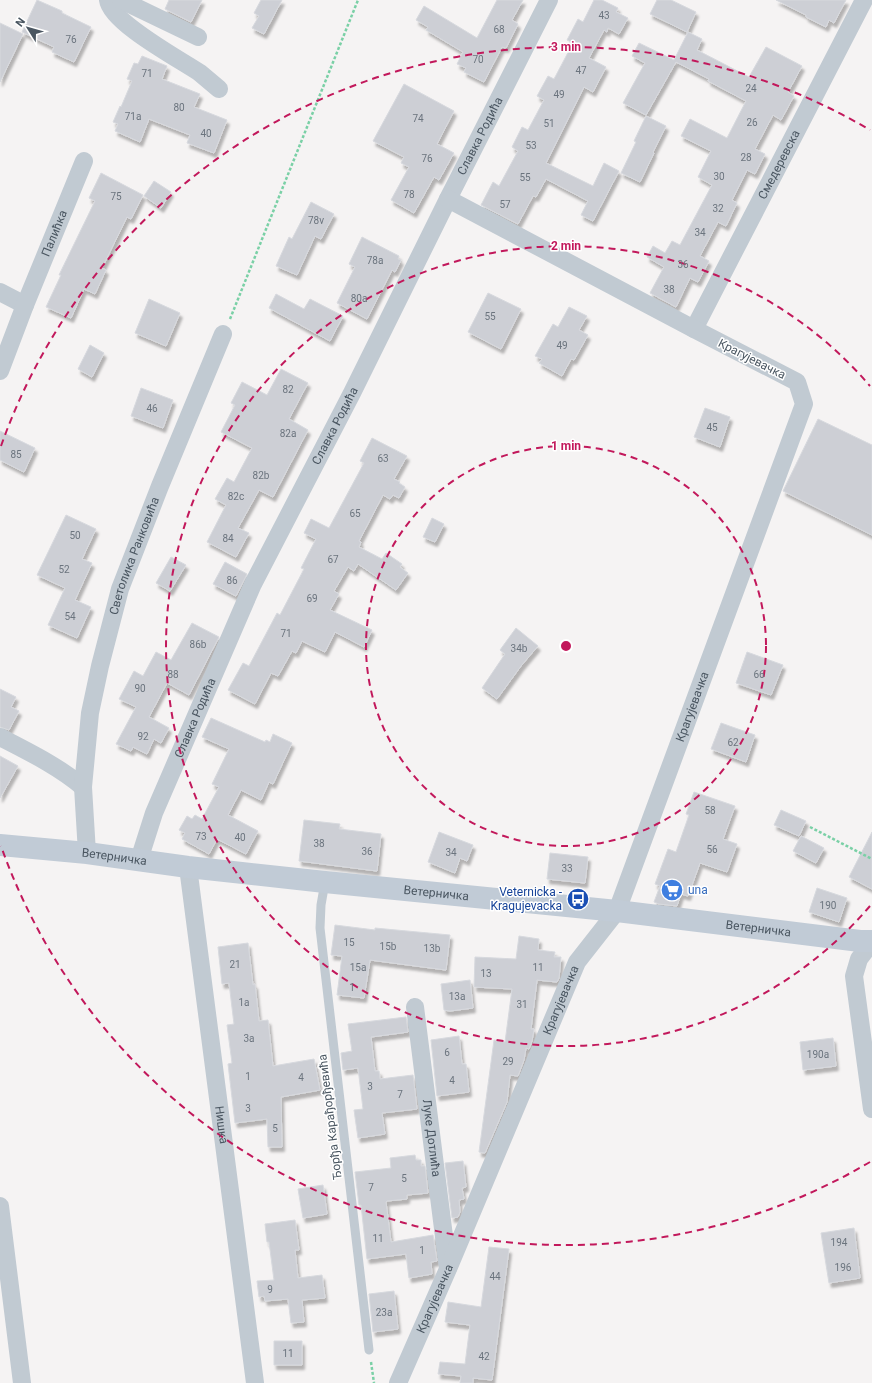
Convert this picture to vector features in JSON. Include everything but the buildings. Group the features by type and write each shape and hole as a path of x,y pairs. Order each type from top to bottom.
{"street":[{"path":"108,0 108,3 114,12 135,31 199,73 219,89"},
{"path":"121,0 198,37"},
{"name":"Славка Родића","path":"139,860 154,813 253,584 352,393 549,0"},
{"name":"Смедеревска","path":"694,330 864,0"},
{"name":"Палићка","path":"0,371 25,305 84,161"},
{"name":"Крагујевачка","path":"398,1383 448,1269 577,962 617,911 804,404 798,382 694,330 448,199"},
{"path":"0,292 25,305"},
{"name":"Светолика Ранковића","path":"87,853 83,788 90,713 120,589 160,486 224,334"},
{"path":"0,737 61,770 83,788"},
{"name":"Ветерничка","path":"0,845 87,853 188,867 325,882 617,911 872,942"},
{"name":"Нишка","path":"188,867 255,1383"},
{"path":"872,942 859,959 854,976 872,1109"},
{"name":"Луке Дотлића","path":"415,1007 448,1269"},
{"path":"0,1206 22,1383"}],"lane":[{"name":"Ђорђа Карађорђевића","path":"325,882 321,905 320,928 369,1350"}],"path":[{"path":"224,334 358,0"},
{"path":"810,827 872,860"},
{"path":"369,1350 374,1383"}],"place":[{"name":"una","path":"672,890"},
{"name":"Veternicka - Kragujevacka","path":"578,899"}]}
